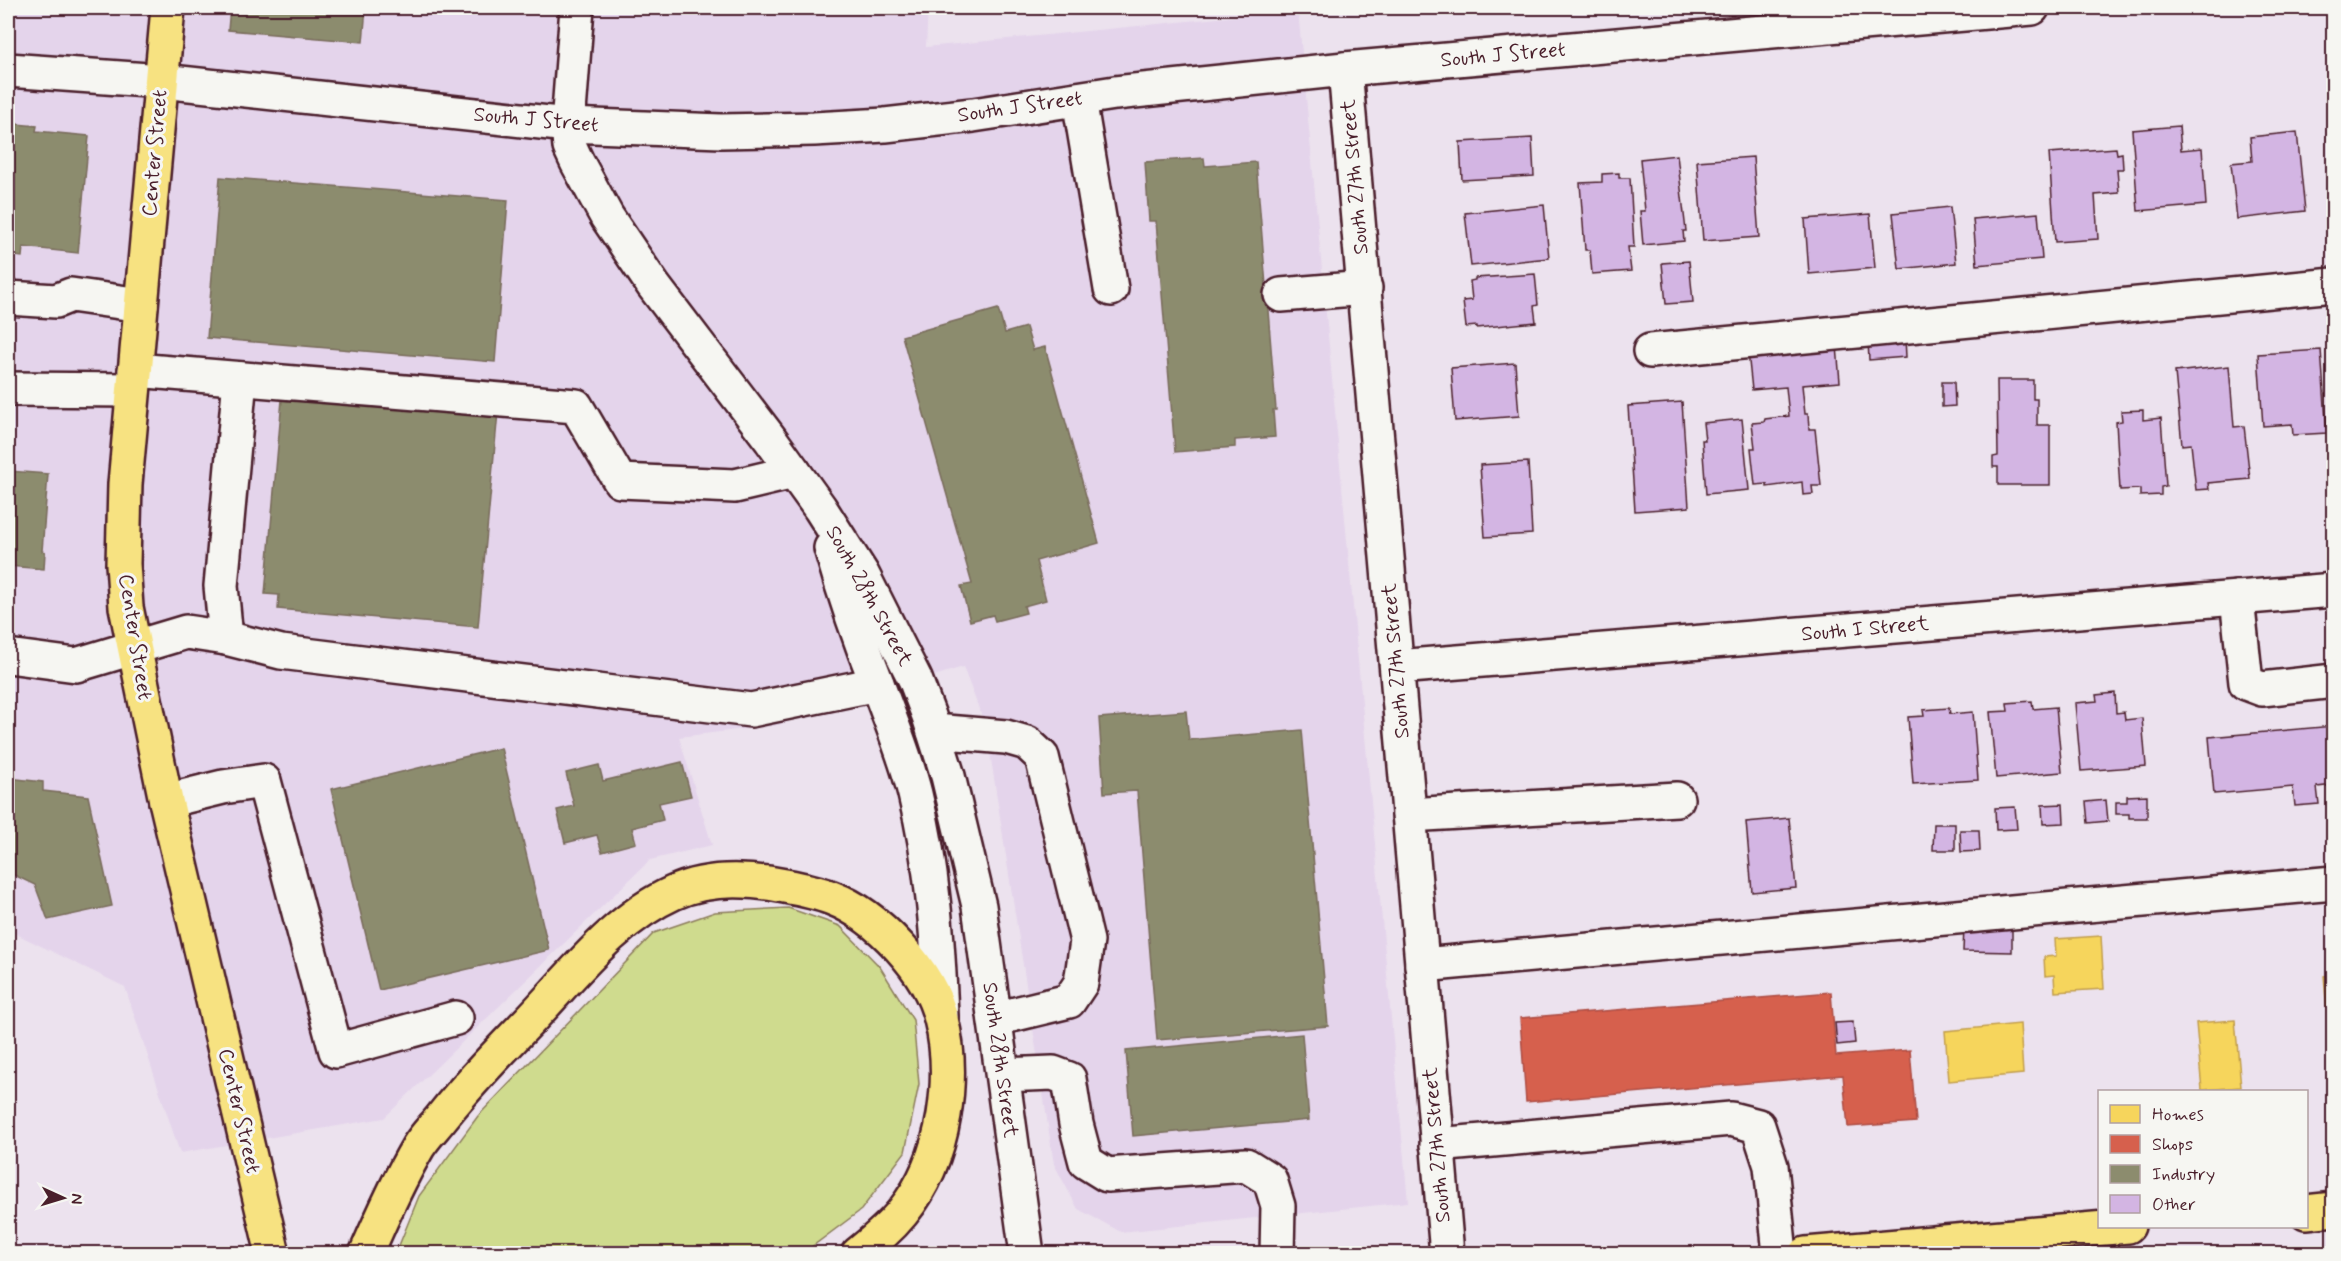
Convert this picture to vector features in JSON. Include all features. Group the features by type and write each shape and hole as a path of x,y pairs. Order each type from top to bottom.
{"main road":[{"name":"Center Street","path":"168,8 125,484 123,564 126,607 166,801 273,1254"},
{"path":"366,1254 386,1206 420,1145 463,1090 600,946 643,908 676,891 719,882 750,881 813,891 834,898 878,925 906,953 925,982 941,1016 947,1052 948,1091 941,1133 933,1157 926,1176 902,1213 858,1254"},
{"path":"2308,1212 2334,1209"},
{"path":"1806,1254 2116,1228"}],"street":[{"name":"South 28th Street","path":"577,8 568,125 570,147 577,162 607,217 653,285 794,472 862,574 915,679 934,731 964,838 979,906 1027,1254"},
{"name":"South J Street","path":"8,70 162,81 568,125 721,131 814,129 885,125 973,115 1115,93 1346,69 2032,8"},
{"name":"South 27th Street","path":"1346,69 1447,1254"},
{"path":"1079,99 1112,289"},
{"path":"1650,351 2334,285"},
{"path":"1281,295 1365,288"},
{"path":"8,298 56,301 71,295 141,305"},
{"path":"8,389 134,380 240,379 576,406 620,481 735,486 794,472"},
{"path":"226,638 221,586 240,379"},
{"path":"820,508 837,569 915,794 924,840 938,945 941,1016"},
{"name":"South I Street","path":"1397,668 2334,590"},
{"path":"2237,598 2246,683 2262,689 2334,681"},
{"path":"8,656 76,665 186,632 226,638 281,652 751,710 877,684"},
{"path":"934,731 1006,737 1028,743 1042,757 1087,941 1081,983 1069,1001 995,1019"},
{"path":"166,801 223,787 264,781 336,1051 456,1018"},
{"path":"1409,815 1677,799"},
{"path":"1422,965 2334,883"},
{"path":"1003,1076 1053,1073 1069,1079 1076,1124 1086,1162 1107,1175 1245,1165 1270,1180 1278,1206 1277,1254"},
{"path":"1437,1145 1731,1119 1758,1126 1771,1166 1780,1254"}],"shaded area":[{"path":"8,8 928,8 926,47 1298,10 1408,1202 1121,1232 1078,1209 1054,1164 986,727 963,667 777,725 679,737 712,845 650,860 384,1118 180,1153 125,987 8,930"}],"green space":[{"path":"788,908 840,926 880,967 913,1020 919,1084 905,1152 861,1210 806,1251 795,1253 396,1253 419,1196 478,1116 654,933 715,912"}],"building: Homes":[{"path":"2101,936 2104,989 2055,992 2054,975 2045,976 2044,957 2056,956 2055,939"},
{"path":"2334,975 2334,1058 2331,1058 2324,976"},
{"path":"2235,1020 2241,1087 2202,1090 2196,1023"},
{"path":"2020,1024 2023,1074 1949,1081 1945,1031"}],"building: Shops":[{"path":"1831,992 1836,1056 1910,1050 1916,1122 1848,1127 1843,1075 1526,1102 1520,1018"}],"building: Industry":[{"path":"230,8 366,8 363,42 228,30"},
{"path":"671,8 867,8 867,13"},
{"path":"16,124 37,126 36,131 89,136 78,253 23,247 22,257 8,255 8,127 16,128"},
{"path":"1204,158 1205,166 1256,162 1276,410 1273,410 1275,437 1235,440 1235,447 1175,452 1156,221 1149,221 1145,162"},
{"path":"220,177 508,200 495,362 207,338"},
{"path":"998,309 1005,333 1026,327 1033,350 1045,347 1099,543 1036,561 1046,600 1024,606 1026,613 995,621 993,615 970,621 961,586 972,584 902,336"},
{"path":"298,394 498,412 478,627 278,609 279,595 265,594 282,400 297,401"},
{"path":"8,471 48,474 42,551 45,552 44,569 8,566"},
{"path":"1186,711 1189,740 1302,730 1328,1026 1157,1040 1137,791 1104,793 1099,718"},
{"path":"501,748 549,950 379,990 331,789"},
{"path":"682,762 691,796 659,803 663,820 632,828 636,843 602,852 597,835 565,843 557,810 574,806 566,773 599,765 603,781"},
{"path":"8,778 43,782 43,791 88,796 112,906 48,920 35,885 8,872"},
{"path":"1302,1034 1309,1120 1133,1136 1126,1051"}],"building: Other":[{"path":"2179,126 2181,150 2202,148 2206,205 2138,211 2132,130"},
{"path":"2297,132 2305,211 2237,219 2231,163 2252,161 2250,137"},
{"path":"1532,138 1534,176 1462,180 1460,142"},
{"path":"2116,148 2117,154 2122,153 2123,169 2117,169 2119,193 2095,195 2098,239 2055,242 2049,153"},
{"path":"1677,155 1686,231 1683,231 1684,241 1643,245 1640,211 1645,211 1640,159"},
{"path":"1753,157 1759,237 1703,241 1697,161"},
{"path":"1619,173 1619,178 1630,178 1634,247 1628,247 1631,271 1592,274 1590,250 1585,250 1580,183 1602,182 1602,174"},
{"path":"1544,205 1549,258 1471,266 1465,213"},
{"path":"1950,207 1956,263 1899,269 1893,213"},
{"path":"2038,213 2042,259 1977,265 1973,219"},
{"path":"1870,214 1875,268 1809,274 1805,219"},
{"path":"1689,261 1693,302 1666,304 1662,263"},
{"path":"1535,274 1538,305 1534,306 1536,322 1466,327 1463,301 1472,300 1470,281 1475,278"},
{"path":"1836,334 1840,382 1802,385 1809,429 1815,429 1821,486 1812,486 1813,494 1803,495 1802,482 1767,487 1767,484 1755,485 1751,448 1755,448 1752,423 1789,416 1786,387 1752,390 1747,342"},
{"path":"1905,338 1906,357 1869,360 1868,341"},
{"path":"2321,350 2327,433 2293,435 2292,424 2263,426 2258,354"},
{"path":"1515,363 1519,416 1455,421 1451,368"},
{"path":"2229,366 2234,427 2244,426 2250,479 2208,483 2209,489 2196,490 2191,444 2182,445 2175,372"},
{"path":"1997,380 2033,380 2033,399 2037,399 2037,425 2050,425 2050,485 1998,485 1998,467 1993,467 1993,457 1998,456"},
{"path":"1942,382 1954,382 1955,406 1942,407"},
{"path":"1682,402 1689,507 1635,511 1628,406"},
{"path":"2143,410 2143,420 2161,418 2166,486 2161,487 2161,495 2140,496 2140,489 2120,490 2116,422 2122,421 2121,411"},
{"path":"1742,419 1749,490 1706,494 1703,423"},
{"path":"1528,462 1532,534 1485,537 1480,465"},
{"path":"2115,693 2116,713 2124,712 2125,720 2142,718 2146,766 2081,771 2075,703 2097,701 2096,695"},
{"path":"2032,701 2033,709 2056,707 2062,772 1996,778 1990,712 2008,711 2007,703"},
{"path":"1949,708 1950,714 1973,712 1978,780 1913,784 1908,717 1924,716 1923,710"},
{"path":"2334,726 2334,785 2317,787 2319,804 2295,806 2293,787 2214,794 2209,737"},
{"path":"2147,795 2147,818 2129,818 2129,814 2116,814 2116,802 2127,802 2127,796"},
{"path":"2106,800 2108,821 2088,823 2086,802"},
{"path":"2063,804 2064,823 2043,824 2042,805"},
{"path":"2015,807 2017,829 1996,830 1995,808"},
{"path":"1789,818 1796,888 1752,892 1746,822"},
{"path":"1934,824 1955,824 1955,850 1933,850"},
{"path":"1960,830 1979,830 1980,851 1961,852"},
{"path":"1964,928 2012,928 2012,952 1963,951"},
{"path":"1853,1022 1855,1043 1837,1045 1835,1023"}]}
